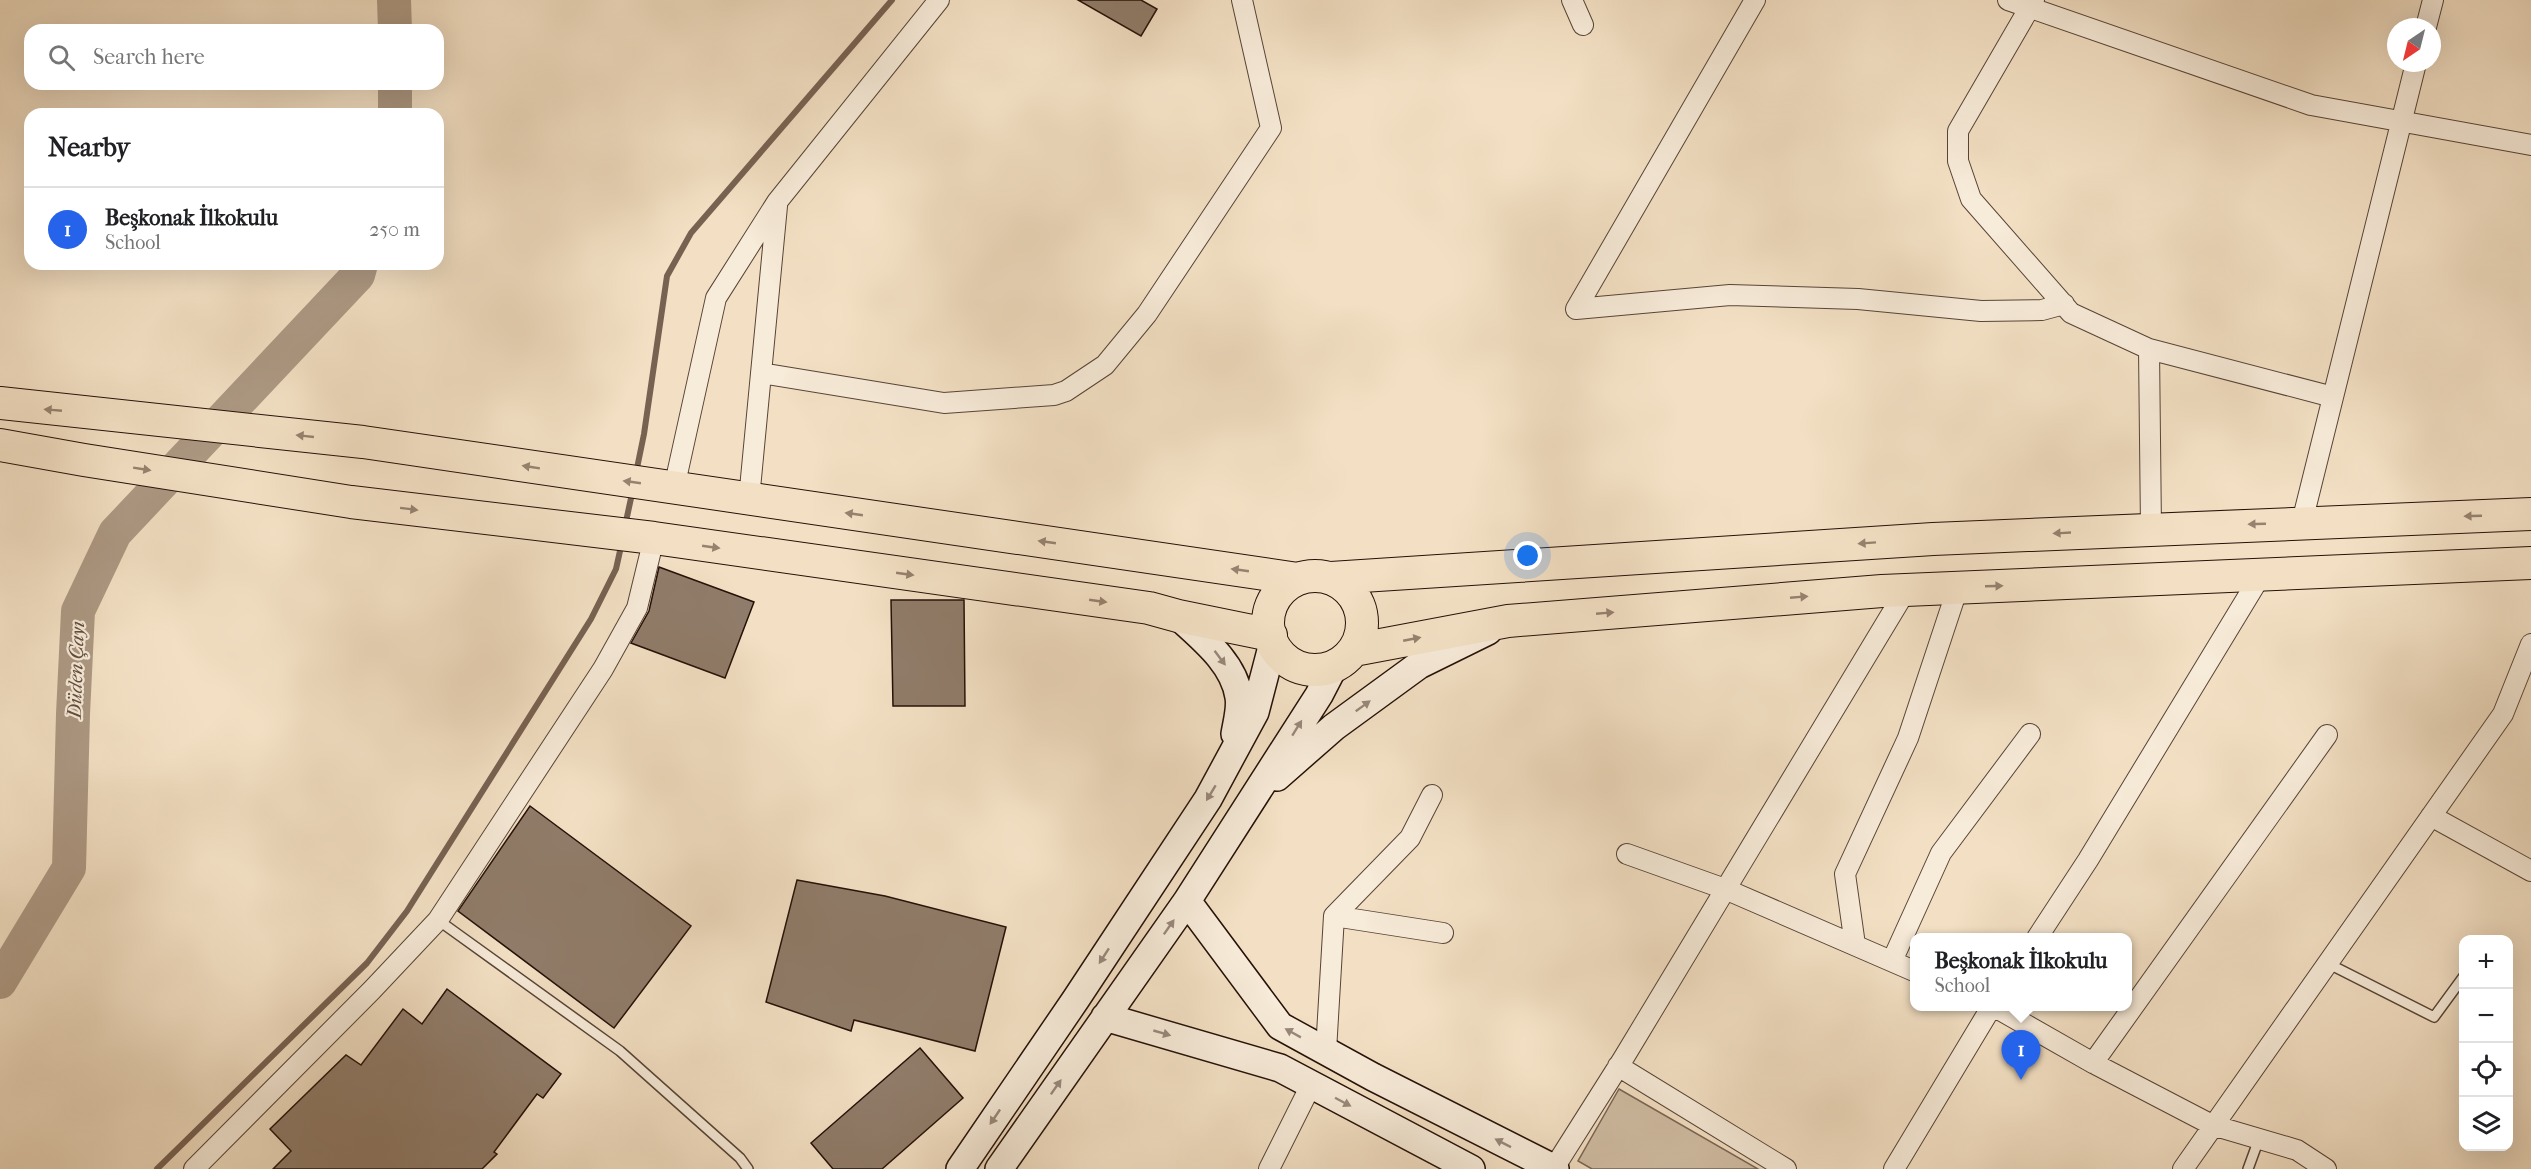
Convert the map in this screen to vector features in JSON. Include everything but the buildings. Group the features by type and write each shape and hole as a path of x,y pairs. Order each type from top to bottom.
{"main road":[{"path":"0,403 363,442 1298,579"},
{"path":"0,445 351,502 654,538 1149,608 1272,639 1287,659 1305,669 1320,670 1344,658 1508,621 1958,587 2531,563"},
{"path":"960,1169 1089,980 1208,799 1255,712 1272,639 1269,613 1275,599 1285,587 1298,579 1309,576 1331,578 1933,539 2531,514"},
{"path":"999,1169 1187,901 1319,695 1360,637 1363,622 1354,595 1344,585 1331,578"},
{"path":"1178,616 1210,645 1229,670 1239,697 1233,755"},
{"path":"1253,797 1334,727 1419,665 1508,621"},
{"path":"1187,901 1280,1026 1554,1169"},
{"path":"1106,1017 1280,1068 1471,1169"}],"street":[{"path":"674,488 716,298 777,202 939,0"},
{"path":"761,373 945,403 1054,395 1092,376 1105,365 1148,314 1272,128 1242,0"},
{"path":"1572,0 1583,25"},
{"path":"1755,0 1576,309 1730,295 1858,299 1982,311 2042,310 2064,304"},
{"path":"2008,0 2032,4 2311,105 2531,145"},
{"path":"2428,18 2433,0"},
{"path":"2032,4 1958,131 1958,161 1971,199 2071,313 2149,349 2333,397"},
{"path":"2302,522 2414,72"},
{"path":"749,499 777,202"},
{"path":"2149,349 2151,529"},
{"path":"194,1169 372,990 438,920 603,669 636,608 654,538"},
{"path":"2040,933 2088,860 2261,574"},
{"path":"1855,945 1845,874 1908,738 1958,587"},
{"path":"1554,1169 1906,590"},
{"path":"2183,1169 2503,714 2531,644"},
{"path":"1892,961 1941,853 2030,734"},
{"path":"2132,1008 2327,735"},
{"path":"1326,1051 1334,916 1410,838 1432,795"},
{"path":"2431,816 2531,871"},
{"path":"1627,854 1725,889 1910,969"},
{"path":"1334,916 1443,933"},
{"path":"1894,1169 1990,1011"},
{"path":"2002,1011 2093,1063 2212,1125 2297,1150 2326,1169"},
{"path":"2093,1063 2130,1011"},
{"path":"1618,1066 1786,1169"},
{"path":"1269,1169 1311,1085"}],"lane":[{"path":"438,920 620,1051 740,1158 748,1169"},
{"path":"2327,963 2434,1017 2459,982"},
{"path":"2248,1169 2259,1139"}],"shaded area":[{"path":"1619,1089 1758,1169 1592,1169 1578,1161"}],"waterway":[{"name":"Düden Çayı","path":"394,0 395,24"},
{"path":"636,473 644,434 667,276 691,233 892,0"},
{"name":"Düden Çayı","path":"395,90 395,108"},
{"name":"Düden Çayı","path":"0,982 69,868 78,611 115,533 358,275 359,270"},
{"path":"625,526 633,489"},
{"path":"157,1169 367,963 407,911 591,619 616,569 622,542"}],"place":[{"name":"Beşkonak İlkokulu","path":"2021,1080"}]}
